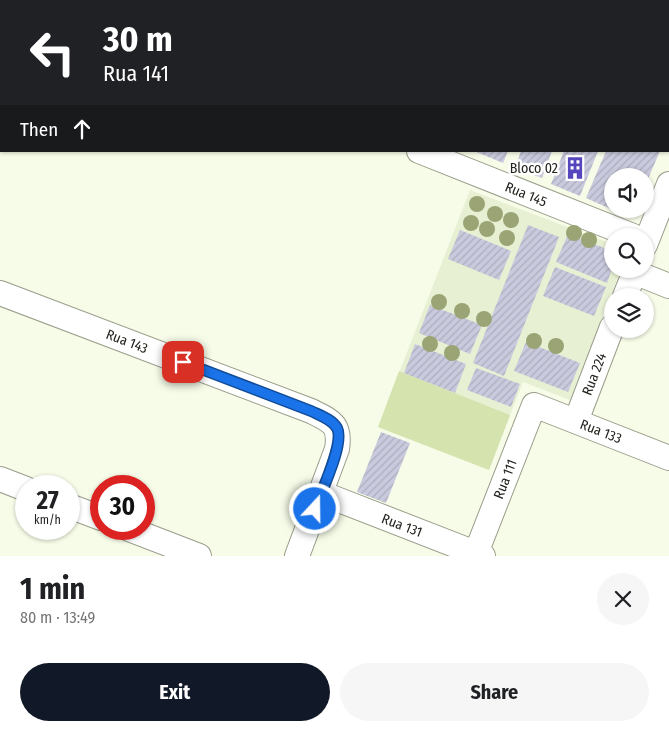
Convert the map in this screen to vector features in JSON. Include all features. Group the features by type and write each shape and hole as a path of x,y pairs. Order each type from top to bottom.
{"street":[{"name":"Rua 145","path":"421,152 610,228"},
{"path":"648,228 669,184"},
{"path":"652,278 669,286"},
{"name":"Rua 143","path":"0,293 311,411 330,420 337,428 339,437 337,449 297,556"},
{"name":"Rua 224","path":"576,421 608,338"},
{"name":"Rua 133","path":"534,405 669,458"},
{"name":"Rua 111","path":"479,555 534,405"},
{"path":"0,479 15,485"},
{"name":"Rua 131","path":"321,493 479,555"},
{"path":"155,539 199,556"}],"shaded area":[{"path":"470,190 604,241 604,278 617,278 614,288 604,288 604,313 570,400 523,382 489,470 378,427"}],"green space":[{"path":"399,371 510,415 489,470 378,427"}],"building":[{"path":"476,152 508,152 503,163"},
{"path":"521,152 552,152 542,178 515,168"},
{"name":"Bloco 02","path":"564,152 598,152 580,196 551,184"},
{"path":"606,152 660,152 653,168 604,168 604,206 586,198"},
{"path":"528,225 559,237 504,376 473,363"},
{"path":"460,230 511,251 499,280 448,259"},
{"path":"568,234 604,248 604,278 609,278 607,283 556,262"},
{"path":"555,267 606,287 594,316 543,296"},
{"path":"430,305 482,325 470,354 419,333"},
{"path":"526,342 580,363 568,392 514,371"},
{"path":"415,344 466,364 455,393 404,373"},
{"path":"476,368 520,384 511,407 467,390"},
{"path":"381,432 410,443 386,503 357,492"}],"place":[{"name":"Bloco 02","path":"575,168"}],"route":[{"path":"183,362 330,420 337,428 339,437 337,449 315,509"}]}
